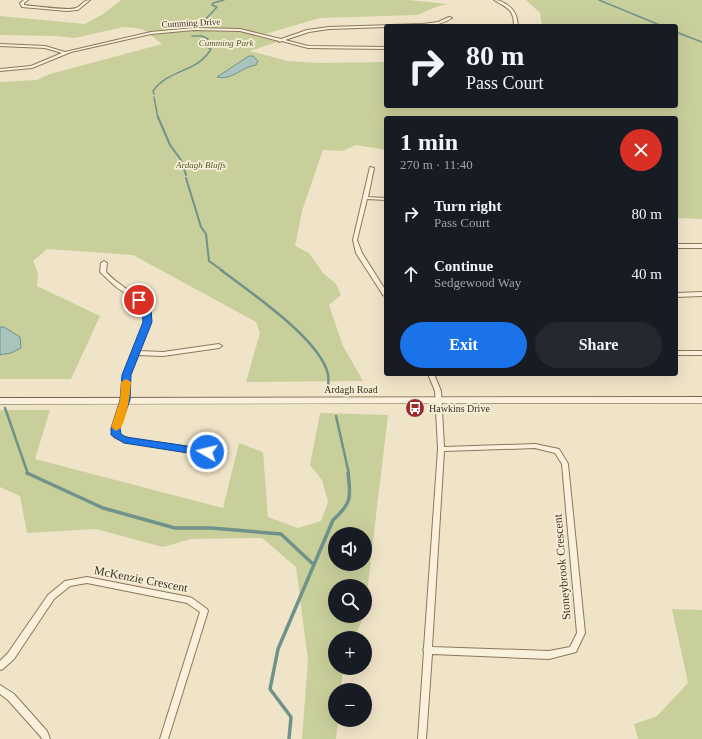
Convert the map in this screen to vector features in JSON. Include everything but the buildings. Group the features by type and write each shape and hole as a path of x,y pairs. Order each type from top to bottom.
{"street":[{"path":"26,0 22,3 23,6 67,10 77,9 88,0"},
{"path":"496,0 512,9 516,15 516,24"},
{"path":"431,24 439,23 450,18"},
{"path":"280,41 308,31 329,28 384,26"},
{"name":"Cumming Drive","path":"0,70 32,67 65,53 151,33 194,29 240,30 295,45 321,49 384,48"},
{"path":"0,45 45,47 65,53"},
{"path":"372,168 355,240 360,253 384,292"},
{"path":"366,198 384,199"},
{"path":"678,246 702,246"},
{"path":"104,263 103,272 116,284 139,300 146,309 147,322 127,375 125,400 115,432 120,438 196,452 218,452"},
{"path":"678,295 702,294"},
{"path":"135,353 170,354 219,346"},
{"path":"678,353 702,353"},
{"path":"422,739 442,448 438,391 432,376"},
{"name":"Ardagh Road","path":"0,401 702,400"},
{"name":"Stoneybrook Crescent","path":"427,650 549,656 573,650 581,633 565,464 557,451 535,446 442,448"},
{"name":"McKenzie Crescent","path":"0,666 11,656 51,597 68,583 87,580 189,600 204,611 164,739"},
{"path":"0,689 11,697 46,739"}],"green space":[{"name":"Ardagh Bluffs","path":"121,0 409,0 448,4 417,15 320,18 262,35 280,41 250,51 288,61 319,63 384,62 384,108 678,108 678,24 542,24 540,13 526,0 702,0 702,219 678,218 678,116 384,116 384,150 356,145 343,151 323,150 302,211 295,246 309,253 323,273 336,284 341,295 329,305 343,346 363,381 246,382 260,333 256,322 133,255 47,249 33,261 38,273 37,286 100,316 71,379 0,379 0,82 37,80 50,74 162,44 144,30 123,27 75,38 0,35 0,16 85,24 103,14"},
{"path":"0,410 50,410 35,459 223,508 239,443 263,452 268,517 298,528 321,521 328,502 322,480 310,465 320,413 388,415 372,550 372,527 328,527 328,571 370,571 369,579 328,579 328,623 361,623 357,631 328,631 328,675 342,675 342,683 328,683 328,727 337,727 336,739 302,739 308,660 296,567 262,538 191,539 163,547 96,529 27,533 20,496 0,487"},
{"path":"672,609 702,610 702,739 638,739 634,724 657,716 688,683"}],"water":[{"path":"249,56 253,56 258,61 256,65 227,77 217,77"},
{"path":"0,327 4,327 20,337 21,348 11,353 0,355"}],"waterway":[{"path":"199,23 204,21 217,7 212,5 213,3 224,0"},
{"path":"599,0 657,24"},
{"path":"678,33 702,42"},
{"path":"154,94 153,91 167,78 191,67 205,57 211,49 202,44 208,39 202,36 192,36"},
{"path":"154,97 158,118"},
{"path":"158,117 170,145 181,160 186,175"},
{"path":"186,178 201,227 206,234 209,261 223,271"},
{"path":"221,270 282,317 312,346 322,360 328,374 328,392"},
{"path":"5,408 28,473"},
{"path":"336,416 349,474"},
{"path":"28,473 103,508 175,528 211,528 281,534 314,565"},
{"path":"314,565 333,520 344,509 349,499 350,488 348,473"},
{"path":"289,739 291,717 270,689 278,649 314,565"}],"slow traffic":[{"path":"116,427 125,400 126,382"}],"place":[{"name":"Hawkins Drive","path":"415,408"}],"route":[{"path":"139,300 146,309 148,315 147,322 127,375 125,400 116,428 116,435 124,440 162,444 196,452 207,452"}],"park label":[{"name":"Cumming Park","path":"226,43"}]}
